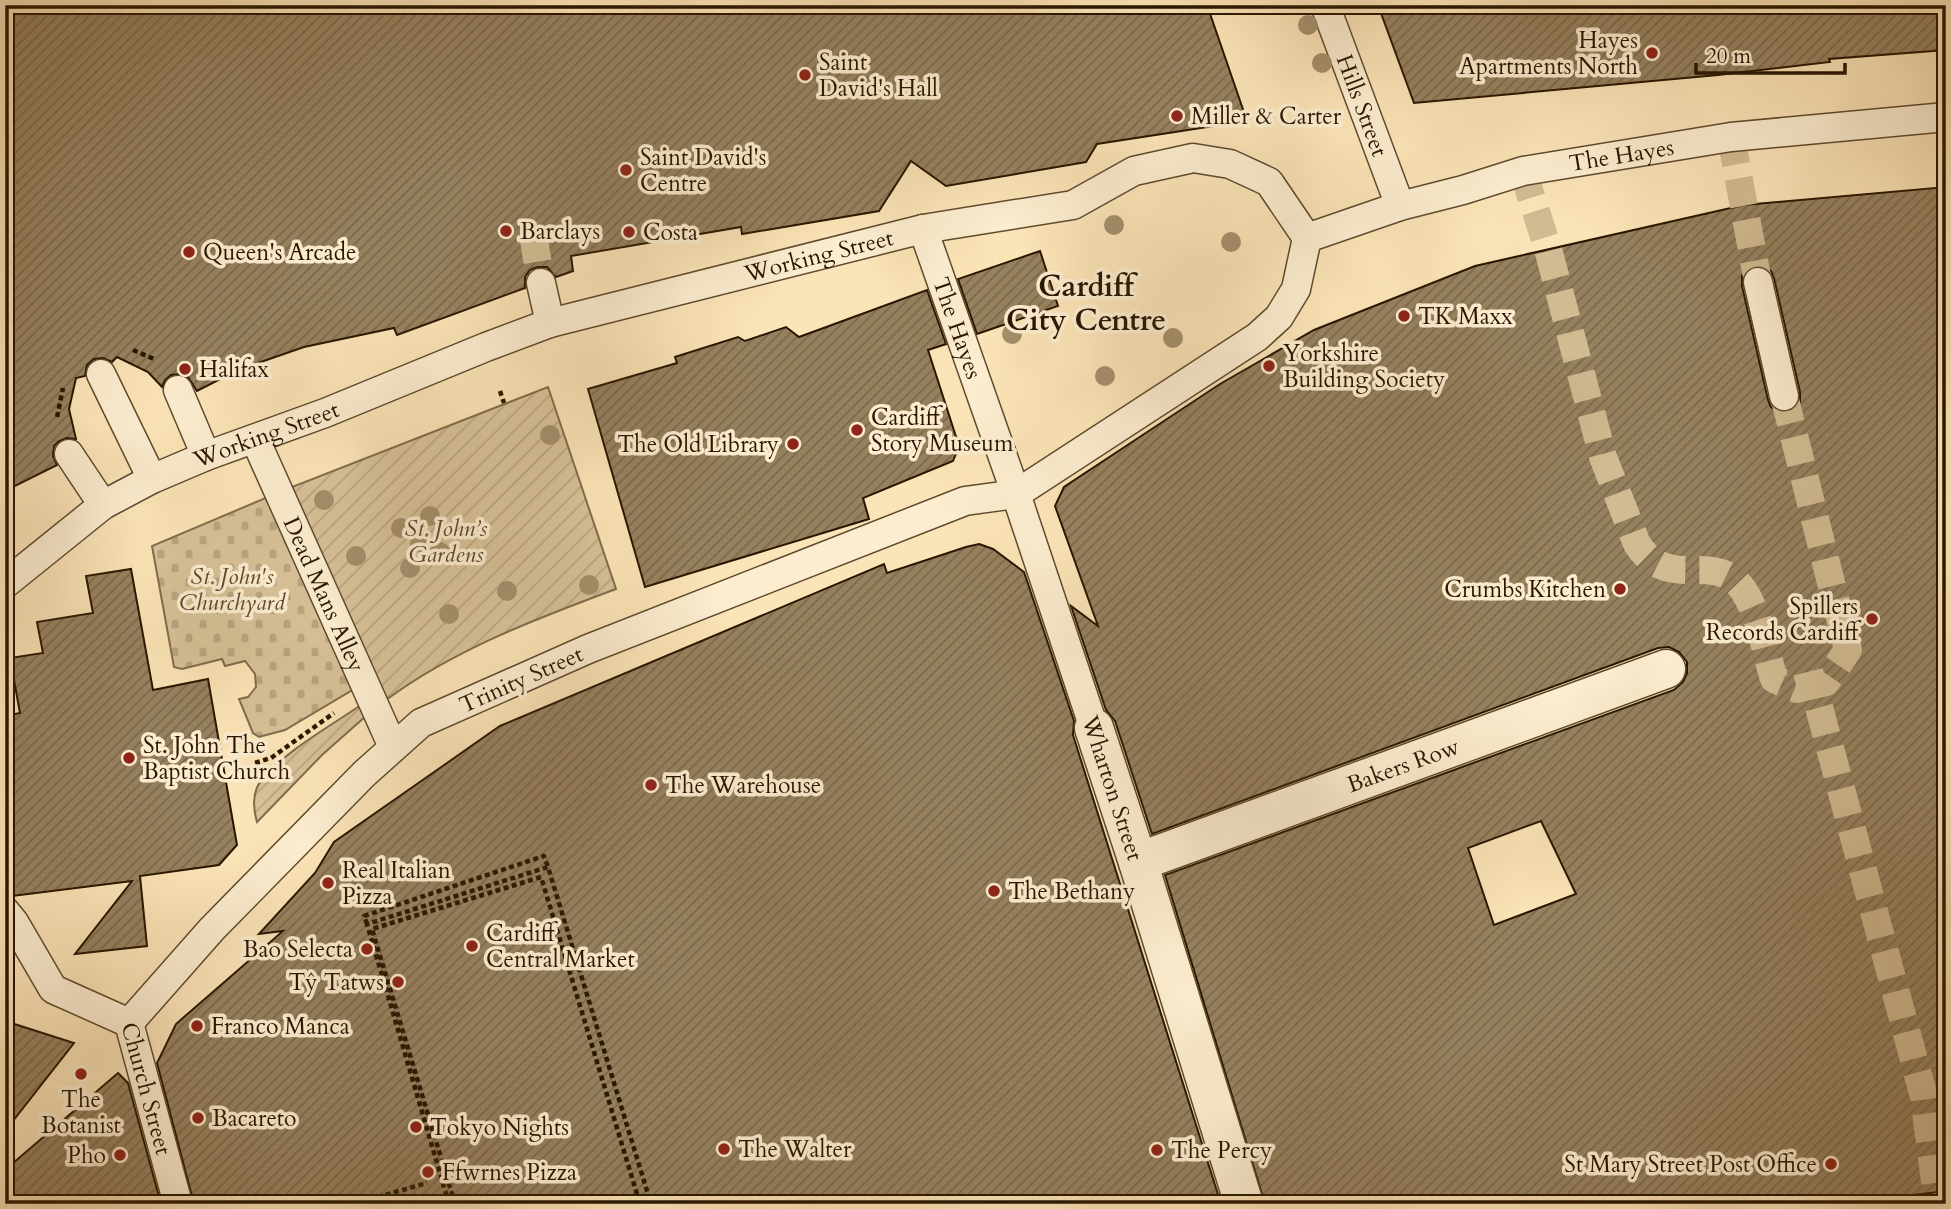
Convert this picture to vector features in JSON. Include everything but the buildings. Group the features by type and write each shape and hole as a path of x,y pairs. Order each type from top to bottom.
{"street":[{"name":"Hills Street","path":"1325,5 1400,206"},
{"name":"The Hayes","path":"1307,238 1400,206 1523,171 1731,136 1946,117"},
{"path":"923,229 1073,205 1134,171 1194,158 1230,164 1269,182 1307,238 1296,289 1279,317 1257,337 1016,494"},
{"name":"The Hayes","path":"923,229 1016,494"},
{"name":"Working Street","path":"5,584 103,505 152,479 205,456 325,413 486,347 550,323 923,229"},
{"path":"1758,282 1784,396"},
{"path":"541,283 550,323"},
{"path":"101,374 152,479"},
{"path":"178,390 205,456"},
{"name":"Dead Mans Alley","path":"255,439 393,747"},
{"path":"69,454 103,505"},
{"name":"Wharton Street","path":"1016,494 1138,862 1244,1204"},
{"name":"Trinity Street","path":"129,1024 212,929 393,747 421,723 588,649 965,501 1016,494"},
{"name":"Bakers Row","path":"1138,862 1666,669"},
{"name":"Church Street","path":"5,911 53,989 129,1024 178,1204"}],"path":[{"path":"127,348 162,364 178,390"},
{"path":"69,380 64,385 59,400 57,417 69,454"},
{"path":"500,391 504,403"},
{"path":"255,763 271,758 322,720 368,692"},
{"path":"452,1204 364,916 544,856 650,1204"},
{"path":"367,924 548,867"},
{"path":"452,1204 372,929 541,877 640,1204"},
{"path":"353,1204 427,1183"}],"green space":[{"name":"St. John’s Gardens","path":"548,387 616,589 468,650 386,700 292,487"},
{"name":"St. John's Churchyard","path":"268,497 354,689 285,730 259,737 253,733 239,699 248,697 256,687 255,674 245,661 225,666 222,659 182,669 174,667 152,546"},
{"path":"361,705 366,716 322,755 257,822 254,801 261,781 295,750"}],"tunnel":[{"path":"1731,137 1758,282"},
{"path":"1523,171 1548,249 1603,457 1637,544 1650,559 1664,567 1719,572 1732,578 1744,591 1754,611 1774,679 1797,689 1813,685 1924,1097 1938,1204"},
{"path":"533,234 541,283"},
{"path":"1784,396 1848,650 1826,682 1813,685"}],"place":[{"name":"Hayes Apartments North","path":"1652,53"},
{"name":"Saint David's Hall","path":"805,75"},
{"name":"Miller & Carter","path":"1177,116"},
{"name":"Saint David's Centre","path":"626,170"},
{"name":"Barclays","path":"506,231"},
{"name":"Costa","path":"629,232"},
{"name":"Queen's Arcade","path":"189,252"},
{"name":"TK Maxx","path":"1404,316"},
{"name":"Yorkshire Building Society","path":"1269,366"},
{"name":"Halifax","path":"185,369"},
{"name":"Cardiff Story Museum","path":"857,430"},
{"name":"The Old Library","path":"793,444"},
{"name":"Crumbs Kitchen","path":"1620,589"},
{"name":"Spillers Records Cardiff","path":"1872,619"},
{"name":"St. John The Baptist Church","path":"129,758"},
{"name":"The Warehouse","path":"651,785"},
{"name":"Real Italian Pizza","path":"328,883"},
{"name":"The Bethany","path":"994,891"},
{"name":"Cardiff Central Market","path":"472,946"},
{"name":"Bao Selecta","path":"367,949"},
{"name":"Tŷ Tatws","path":"398,982"},
{"name":"Franco Manca","path":"197,1026"},
{"name":"The Botanist","path":"81,1074"},
{"name":"Bacareto","path":"198,1118"},
{"name":"Tokyo Nights","path":"416,1127"},
{"name":"The Walter","path":"724,1149"},
{"name":"The Percy","path":"1157,1150"},
{"name":"Pho","path":"120,1155"},
{"name":"St Mary Street Post Office","path":"1831,1164"},
{"name":"Ffwrnes Pizza","path":"428,1172"}],"district":[{"name":"Cardiff City Centre","path":"1086,303"}]}
